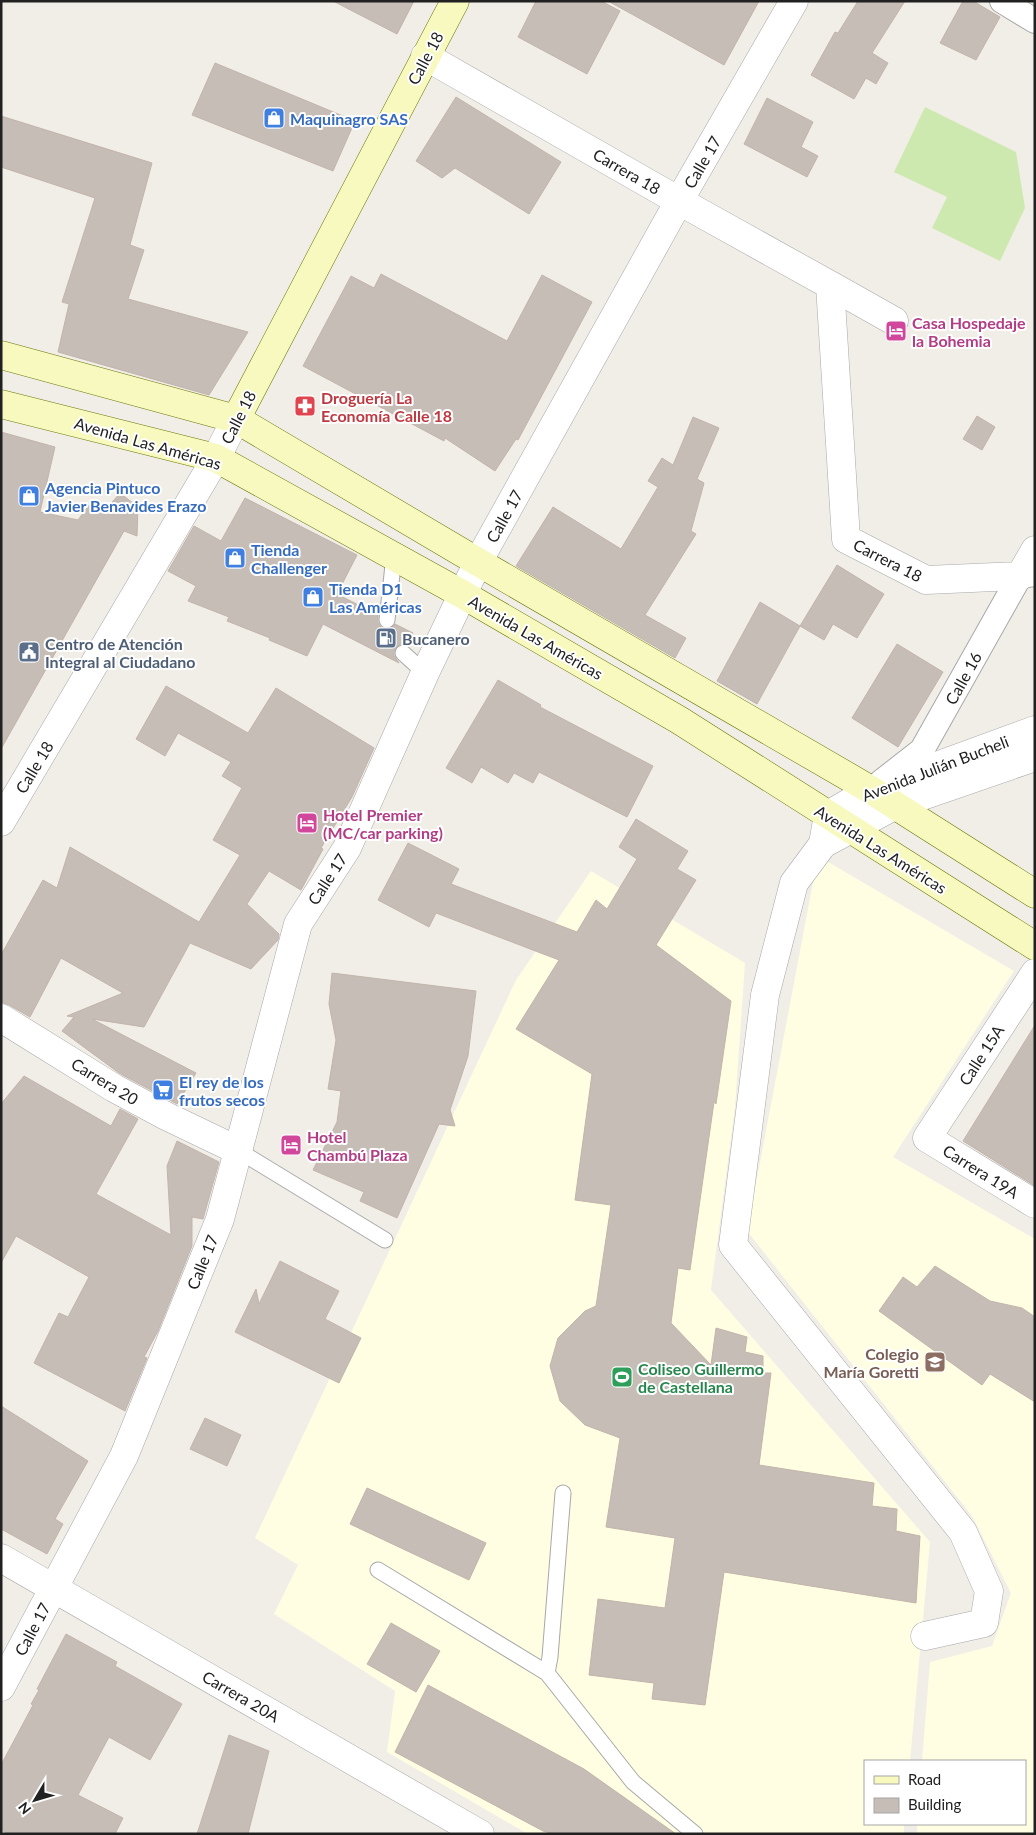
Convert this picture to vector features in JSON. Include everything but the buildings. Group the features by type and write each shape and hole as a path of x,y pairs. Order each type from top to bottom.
{"main road":[{"name":"Calle 18","path":"236,419 455,1"},
{"path":"1,356 236,419 871,790 1035,894"},
{"name":"Avenida Las Américas","path":"1,404 216,458 462,594 679,720 1035,946"}],"street":[{"name":"Calle 17","path":"1,1687 124,1456 220,1219 298,924 347,848 424,673 478,562 679,201 794,1"},
{"path":"1002,1 1035,21"},
{"name":"Carrera 18","path":"425,56 894,321"},
{"name":"Carrera 18","path":"830,284 846,539 926,580 1027,575"},
{"name":"Calle 18","path":"1,822 216,458 236,419"},
{"name":"Calle 16","path":"871,790 922,750 1027,575 1035,550"},
{"name":"Avenida Julián Bucheli","path":"839,822 871,790 1035,730"},
{"name":"Avenida Julián Bucheli","path":"839,822 896,805 1035,757"},
{"path":"839,822 794,883 765,995 733,1245 963,1532 989,1591 984,1624 925,1636"},
{"name":"Calle 15A","path":"927,1138 1035,973"},
{"name":"Carrera 20","path":"1,1018 114,1088 238,1151"},
{"name":"Carrera 19A","path":"927,1138 1035,1204"},
{"name":"Carrera 20A","path":"1,1558 480,1834"}],"lane":[{"path":"387,620 394,556"},
{"path":"403,653 424,673"},
{"path":"238,1151 385,1240"},
{"path":"547,1672 550,1657 563,1493"},
{"path":"378,1570 547,1672 634,1782 695,1834"}],"shaded area":[{"name":"Colegio María Goretti","path":"818,856 1014,971 893,1157 1035,1239 1035,1340 1006,1384 1035,1402 1035,1834 917,1834 917,1825 1026,1825 1026,1760 922,1760 930,1662 992,1646 1011,1593 972,1516 747,1231"},
{"path":"591,871 745,963 735,1107 711,1290 930,1542 910,1760 864,1760 864,1825 904,1825 904,1834 526,1833 387,1752 395,1691 274,1614 298,1565 255,1538 516,980"}],"green space":[{"path":"925,107 1016,152 1025,208 1000,261 932,228 947,197 894,172"}],"place":[{"name":"Maquinagro SAS","path":"274,118"},
{"name":"Casa Hospedaje la Bohemia","path":"896,331"},
{"name":"Droguería La Economía Calle 18","path":"305,406"},
{"name":"Agencia Pintuco Javier Benavides Erazo","path":"29,496"},
{"name":"Tienda Challenger","path":"235,558"},
{"name":"Tienda D1 Las Américas","path":"313,597"},
{"name":"Bucanero","path":"386,638"},
{"name":"Centro de Atención Integral al Ciudadano","path":"29,652"},
{"name":"Hotel Premier (MC/car parking)","path":"307,823"},
{"name":"El rey de los frutos secos","path":"163,1090"},
{"name":"Hotel Chambú Plaza","path":"291,1145"},
{"name":"Colegio María Goretti","path":"935,1362"},
{"name":"Coliseo Guillermo de Castellana","path":"622,1377"}]}
